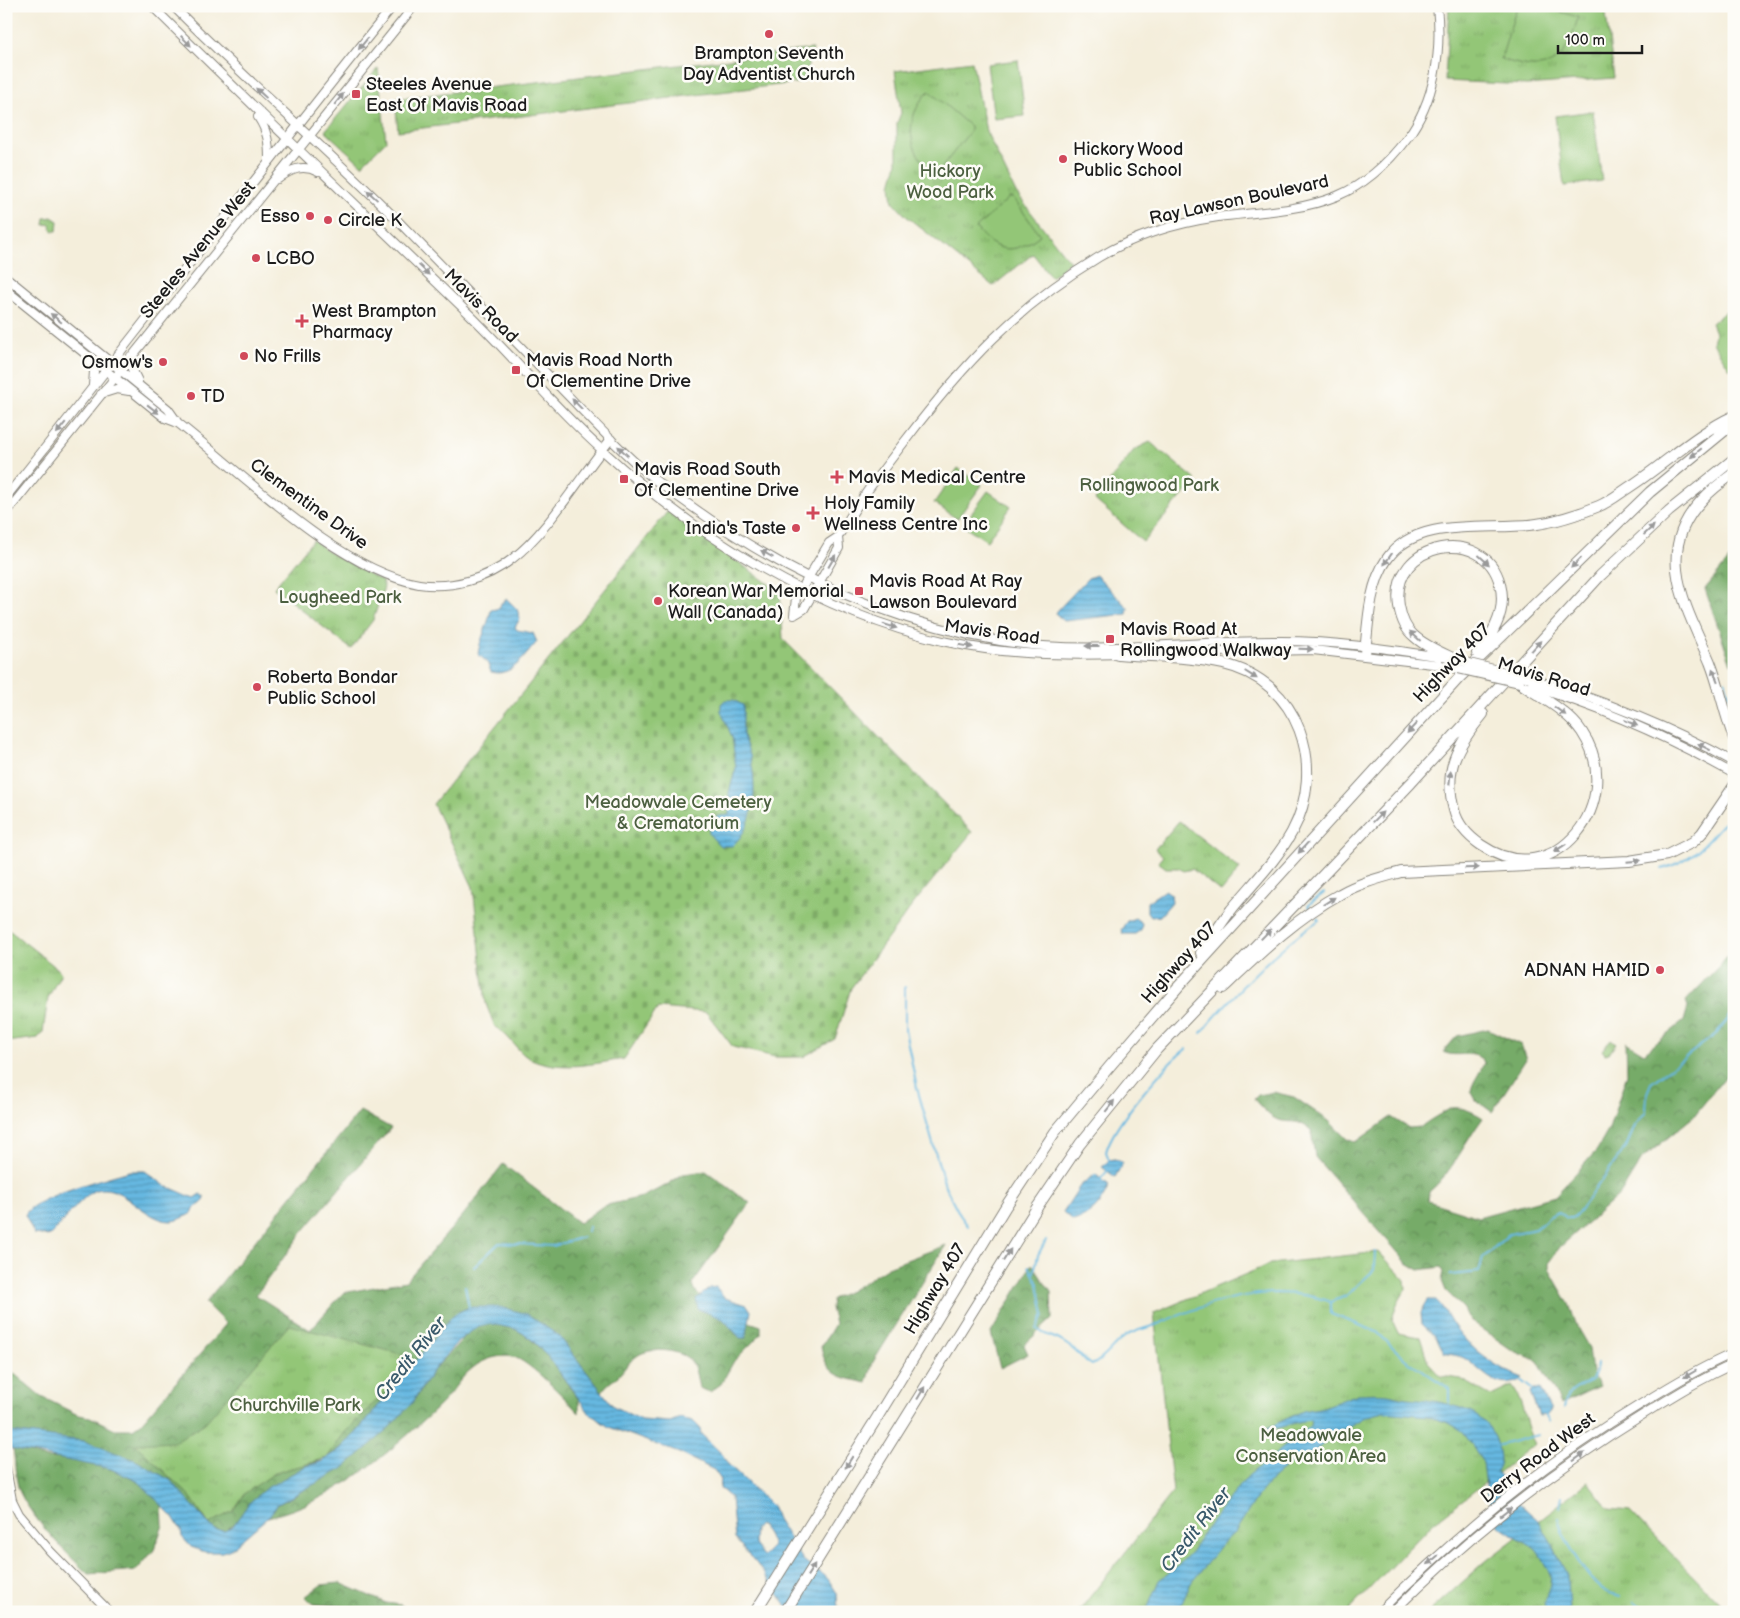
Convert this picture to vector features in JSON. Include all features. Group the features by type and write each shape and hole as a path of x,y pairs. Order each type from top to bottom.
{"highway":[{"path":"1365,650 1373,594 1382,568 1394,552 1407,542 1427,532 1450,528 1536,525 1564,519 1602,505 1636,483 1714,425 1734,416"},
{"name":"Highway 407","path":"755,1612 875,1421 969,1264 1056,1132 1178,987 1459,678 1650,492 1734,423"},
{"path":"785,1612 1038,1206 1075,1152 1132,1079 1196,1008 1411,783 1600,576 1669,511 1734,459"},
{"path":"1734,472 1702,500 1684,523 1678,545 1676,572 1679,589 1688,614 1719,686 1734,738"},
{"path":"1457,660 1430,647 1412,634 1401,615 1398,596 1401,579 1408,566 1419,556 1433,549 1450,547 1466,549 1480,555 1491,566 1500,582 1502,607 1494,630 1464,667 1459,678"},
{"path":"1118,654 1204,661 1224,664 1243,670 1267,686 1285,704 1300,729 1307,752 1308,781 1306,796 1292,832 1278,854 1230,911 1178,987"},
{"path":"1499,688 1491,704 1464,738 1453,762 1449,792 1456,816 1472,839 1499,855 1512,858 1529,858 1552,853 1573,839 1584,826 1591,812 1596,784 1593,756 1581,731 1569,718 1523,680"},
{"path":"1196,1008 1222,989 1255,958 1318,908 1340,894 1368,881 1401,872 1630,861 1667,855 1693,842 1702,833 1734,786"}],"main road":[{"path":"152,6 252,107 266,128 269,143 268,161"},
{"name":"Mavis Road","path":"173,6 378,202 611,439 656,481 725,530 819,583 852,598 922,623 952,632 1004,642 1054,646 1280,641 1457,660 1523,680 1615,715 1670,740 1734,774"},
{"name":"Steeles Avenue West","path":"6,497 129,342 268,161 394,6"},
{"name":"Steeles Avenue West","path":"6,513 414,6"},
{"name":"Ray Lawson Boulevard","path":"838,538 839,548 804,609 794,615 796,598 810,578 829,543 838,538 875,480 965,366 994,335 1064,280 1118,246 1153,232 1198,221 1298,207 1321,201 1339,195 1389,162 1421,120 1434,81 1439,43 1437,6"},
{"name":"Mavis Road","path":"252,107 495,339 534,383 602,450 649,491 700,528 812,595 874,621 949,643 1028,653 1118,654 1280,649 1365,650 1564,688 1675,732 1734,762"},
{"path":"269,186 288,171 296,168 311,168 325,175"},
{"name":"Clementine Drive","path":"6,277 113,362 168,409 178,423 292,516 336,547 373,569 420,584 463,582 484,576 512,559 538,534 611,439"},
{"name":"Clementine Drive","path":"6,290 164,418 178,423"},
{"path":"495,339 504,330"},
{"path":"94,348 102,353 112,353 129,342"},
{"path":"85,354 95,375 91,390"},
{"path":"131,356 132,370 140,385"},
{"path":"101,394 117,389 131,391"},
{"name":"Derry Road West","path":"1379,1612 1421,1570 1532,1478 1598,1430 1692,1372 1734,1353"},
{"name":"Derry Road West","path":"1393,1612 1427,1578 1473,1538 1605,1438 1694,1384 1734,1364"},
{"path":"6,1468 12,1500 19,1514 50,1551 105,1610"}],"green space":[{"path":"1449,6 1605,6 1614,78 1527,85 1445,81"},
{"path":"1517,6 1540,6 1578,17 1568,46 1561,56 1553,62 1531,66 1501,59"},
{"path":"813,49 803,82 398,131 395,99"},
{"path":"1018,60 1025,116 994,119 987,64"},
{"name":"Hickory Wood Park","path":"972,61 986,131 1016,193 1070,262 1051,277 1033,254 993,286 906,216 893,202 891,185 897,163 897,123 901,113 895,71"},
{"path":"378,68 386,141 362,165 325,131"},
{"path":"929,91 971,127 971,130 936,175 919,156 914,146 912,135 915,113 920,102"},
{"path":"1593,111 1602,181 1564,186 1555,116"},
{"path":"1009,198 1013,198 1040,235 1022,246 1006,249 991,243 976,228"},
{"path":"52,217 58,221 57,231 52,231 50,224 44,225 45,218"},
{"path":"1734,305 1734,366 1730,369 1713,343 1715,333 1711,323"},
{"name":"Rollingwood Park","path":"1150,442 1196,480 1143,542 1095,500 1134,450"},
{"path":"958,468 982,485 957,519 934,503"},
{"path":"988,491 1011,507 987,541 963,525"},
{"name":"Meadowvale Cemetery & Crematorium","path":"668,511 780,592 783,639 972,832 911,907 851,988 835,1039 803,1057 775,1057 733,1047 706,1012 658,1008 624,1059 576,1066 552,1065 525,1056 495,1027 486,1004 473,887 433,804"},
{"name":"Lougheed Park","path":"313,540 330,553 382,581 384,587 373,620 351,649 274,588"},
{"path":"1734,554 1734,662 1731,664 1705,589"},
{"path":"1179,821 1240,869 1221,892 1192,869 1183,871 1180,868 1166,868 1158,862 1163,856 1155,849"},
{"path":"9,930 61,973 48,998 43,1032 38,1038 6,1042 6,933"},
{"path":"1734,950 1734,1066 1693,1117 1642,1159 1621,1193 1560,1247 1549,1262 1549,1269 1569,1304 1578,1329 1589,1348 1592,1373 1599,1386 1561,1404 1538,1361 1512,1350 1470,1321 1464,1309 1446,1291 1442,1281 1444,1271 1441,1267 1419,1270 1407,1263 1315,1157 1311,1130 1298,1123 1274,1118 1254,1099 1258,1095 1273,1092 1294,1097 1329,1121 1347,1139 1356,1142 1391,1117 1409,1128 1421,1127 1452,1108 1464,1109 1483,1118 1445,1176 1429,1192 1428,1201 1478,1217 1555,1196 1597,1150 1609,1129 1627,1074 1626,1042 1644,1053 1684,1021 1688,1007 1686,1001"},
{"path":"1488,1029 1521,1045 1526,1059 1492,1112 1476,1100 1471,1091 1484,1062 1475,1056 1454,1055 1443,1052 1457,1036"},
{"path":"1611,1040 1616,1044 1609,1053 1605,1054 1602,1050"},
{"path":"360,1111 391,1128 301,1234 256,1295 310,1330 343,1293 406,1281 464,1214 503,1164 579,1223 603,1206 642,1197 665,1186 683,1174 706,1171 750,1203 692,1284 704,1300 712,1306 732,1316 761,1326 761,1334 734,1361 721,1384 710,1392 699,1388 695,1369 689,1359 678,1353 656,1350 642,1353 634,1358 602,1392 559,1336 548,1330 469,1307 453,1315 345,1444 327,1457 306,1466 225,1531 215,1530 192,1505 84,1441 6,1433 6,1367 42,1397 78,1415 90,1417 115,1429 133,1429 141,1423 226,1324 205,1303"},
{"path":"946,1245 873,1362 867,1383 843,1377 831,1370 821,1347 835,1324 831,1308 832,1299 850,1291 888,1267"},
{"name":"Meadowvale Conservation Area","path":"1379,1252 1405,1280 1406,1289 1396,1306 1392,1320 1398,1333 1420,1337 1428,1362 1441,1376 1461,1379 1491,1396 1512,1386 1520,1400 1528,1429 1535,1444 1434,1522 1347,1612 1078,1612 1173,1492 1154,1313 1270,1264"},
{"path":"1032,1264 1051,1292 1052,1319 1024,1345 1028,1354 1000,1368 991,1333"},
{"path":"492,1324 515,1329 527,1336 546,1354 579,1400 579,1413 547,1381 519,1359 503,1356 487,1360 469,1371 438,1407 381,1458 339,1487 316,1500 293,1510 268,1517 278,1504 296,1495 412,1403 432,1372 470,1331 479,1326"},
{"name":"Churchville Park","path":"289,1325 412,1357 381,1396 344,1433 327,1458 275,1473 245,1493 233,1511 209,1524 190,1496 135,1444 174,1442 205,1423"},
{"path":"13,1448 45,1458 68,1459 111,1469 139,1482 162,1505 163,1525 154,1550 137,1570 88,1574 48,1533 29,1509 18,1487"},
{"path":"1588,1482 1609,1509 1630,1511 1728,1612 1429,1612 1486,1561"},
{"path":"340,1583 386,1603 401,1605 410,1612 345,1612 342,1606 314,1604 305,1597 321,1585"}],"water":[{"path":"1096,575 1128,608 1127,614 1064,621 1056,614 1057,611 1088,578"},
{"path":"507,599 517,609 520,619 515,627 517,630 533,633 537,642 512,669 499,673 491,672 487,662 478,654 479,648 491,610 500,608 501,603"},
{"path":"725,700 733,700 743,705 743,736 750,755 754,779 751,816 740,837 732,846 720,846 709,834 709,825 718,816 729,815 729,792 736,768 732,737 721,711 721,704"},
{"path":"1165,890 1171,894 1172,902 1160,916 1151,917 1147,912 1147,902"},
{"path":"1135,918 1142,923 1141,930 1135,934 1123,934 1121,930 1127,921"},
{"path":"1115,1159 1123,1163 1115,1177 1102,1167 1109,1160"},
{"path":"130,1171 145,1171 164,1185 194,1198 200,1194 205,1197 202,1204 195,1207 192,1213 171,1221 160,1219 150,1214 112,1190 102,1189 87,1195 49,1236 34,1234 25,1215 41,1201 72,1188"},
{"path":"1095,1174 1109,1185 1106,1192 1096,1208 1086,1216 1073,1221 1063,1212 1080,1186"},
{"path":"716,1287 725,1298 747,1305 751,1311 746,1338 740,1338 723,1319 698,1309 696,1299 710,1288"},
{"path":"1428,1300 1436,1300 1461,1335 1476,1350 1503,1369 1523,1378 1514,1383 1498,1382 1491,1379 1464,1358 1444,1353 1436,1337 1422,1324 1421,1312"},
{"name":"Credit River","path":"469,1307 500,1307 527,1314 559,1336 613,1406 642,1420 670,1422 680,1418 693,1421 700,1428 701,1434 722,1454 727,1463 772,1506 777,1519 803,1560 828,1579 837,1593 838,1612 791,1612 757,1564 735,1539 731,1498 720,1488 721,1480 714,1470 679,1453 609,1427 590,1414 546,1354 528,1336 515,1329 492,1324 479,1326 458,1341 432,1372 412,1403 384,1433 342,1469 278,1504 268,1517 231,1549 222,1552 205,1552 191,1547 182,1537 181,1530 173,1517 139,1482 111,1469 6,1448 6,1433 11,1432 84,1441 135,1460 170,1480 215,1530 225,1531 233,1526 249,1503 265,1489 306,1466 321,1462 338,1451 356,1433 453,1315","holes":["759,1525 762,1526 772,1543 772,1547 763,1556 754,1543 755,1528"]},
{"path":"1534,1389 1540,1389 1551,1410 1547,1415 1539,1416 1530,1392"},
{"name":"Credit River","path":"1358,1394 1388,1394 1402,1398 1448,1404 1474,1414 1484,1422 1493,1433 1498,1446 1500,1462 1496,1471 1520,1504 1539,1521 1553,1545 1567,1576 1569,1612 1546,1612 1544,1604 1551,1585 1550,1574 1538,1551 1498,1524 1487,1496 1483,1463 1461,1430 1449,1423 1427,1416 1384,1412 1365,1417 1335,1434 1315,1451 1292,1462 1273,1478 1258,1496 1235,1532 1223,1543 1191,1583 1178,1612 1146,1612 1159,1580 1176,1568 1193,1550 1201,1535 1248,1476 1310,1426 1311,1420 1263,1430 1303,1411 1324,1407"}],"waterway":[{"path":"1725,681 1734,709"},
{"path":"1662,869 1695,853 1734,812"},
{"path":"1310,908 1308,905 1324,893"},
{"path":"1201,1033 1256,972 1286,945 1319,920 1317,918"},
{"path":"905,987 905,1030 917,1088 945,1186 968,1226"},
{"path":"1450,1275 1479,1272 1483,1258 1509,1234 1536,1229 1550,1216 1559,1212 1567,1218 1574,1218 1626,1147 1635,1126 1646,1111 1647,1093 1651,1083 1716,1034 1734,1012"},
{"path":"1110,1162 1106,1152 1110,1141 1128,1112 1176,1057 1186,1049"},
{"path":"1100,1180 1108,1170"},
{"path":"587,1231 589,1227"},
{"path":"474,1267 499,1243 553,1246 583,1237"},
{"path":"1034,1272 1038,1255 1046,1240"},
{"path":"1029,1266 1038,1284 1044,1315 1037,1329 1063,1342 1092,1365 1102,1359 1121,1340 1130,1334 1200,1307 1222,1301 1265,1293 1287,1293 1331,1302 1346,1296 1374,1270 1375,1252"},
{"path":"465,1286 469,1307"},
{"path":"1331,1302 1331,1314 1377,1332 1405,1359 1450,1389 1450,1405"},
{"path":"1564,1408 1567,1397 1571,1392 1590,1381 1593,1377 1597,1363"},
{"path":"1519,1379 1533,1390"},
{"path":"1545,1414 1549,1421"},
{"path":"1496,1446 1538,1435"},
{"path":"1560,1507 1562,1496"},
{"path":"1558,1518 1564,1536 1590,1578 1604,1591 1619,1597"},
{"path":"1634,1601 1648,1612"}],"place":[{"name":"Brampton Seventh Day Adventist Church","path":"769,34"},
{"name":"Steeles Avenue East Of Mavis Road","path":"356,94"},
{"name":"Hickory Wood Public School","path":"1063,159"},
{"name":"Esso","path":"310,216"},
{"name":"Circle K","path":"328,220"},
{"name":"LCBO","path":"256,258"},
{"name":"West Brampton Pharmacy","path":"302,321"},
{"name":"No Frills","path":"244,356"},
{"name":"Osmow's","path":"163,362"},
{"name":"Mavis Road North Of Clementine Drive","path":"516,370"},
{"name":"TD","path":"191,396"},
{"name":"Mavis Medical Centre","path":"837,477"},
{"name":"Mavis Road South Of Clementine Drive","path":"624,479"},
{"name":"Holy Family Wellness Centre Inc","path":"813,513"},
{"name":"India's Taste","path":"796,528"},
{"name":"Mavis Road At Ray Lawson Boulevard","path":"859,591"},
{"name":"Korean War Memorial Wall (Canada)","path":"658,601"},
{"name":"Mavis Road At Rollingwood Walkway","path":"1110,639"},
{"name":"Roberta Bondar Public School","path":"257,687"},
{"name":"ADNAN HAMID","path":"1660,970"}]}
